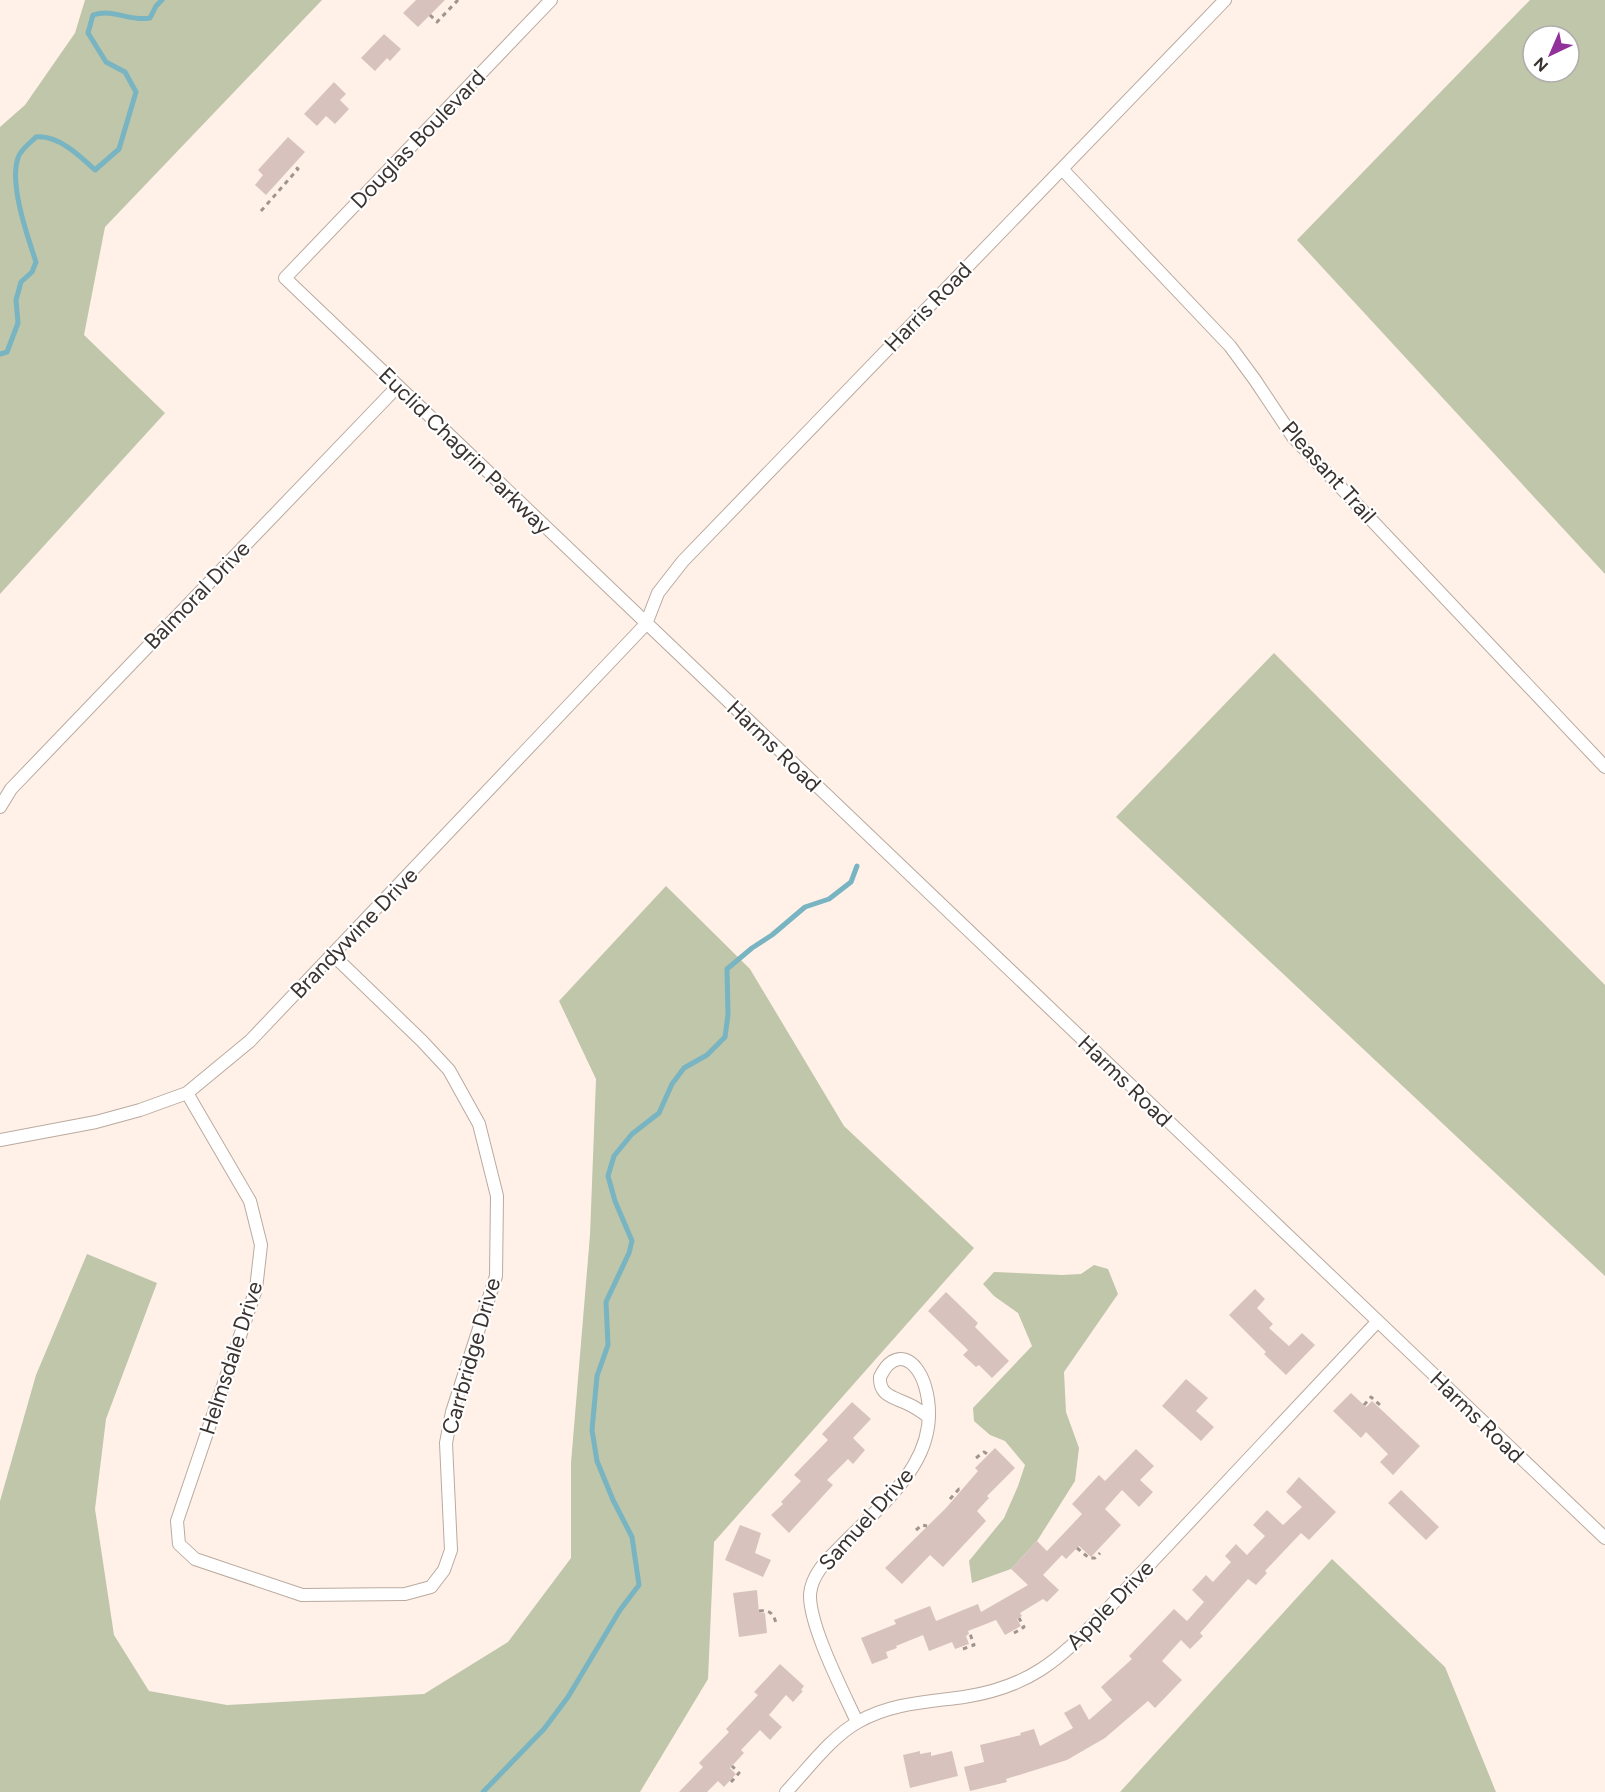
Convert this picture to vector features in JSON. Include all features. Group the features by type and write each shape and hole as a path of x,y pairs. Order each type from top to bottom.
{"street":[{"name":"Douglas Boulevard","path":"285,278 551,0"},
{"name":"Harris Road","path":"646,624 658,593 684,561 1225,0"},
{"name":"Pleasant Trail","path":"1062,169 1230,346 1293,437 1605,767"},
{"name":"Euclid Chagrin Parkway","path":"285,278 646,624"},
{"name":"Balmoral Drive","path":"0,807 11,789 398,386"},
{"name":"Brandywine Drive","path":"0,1140 96,1122 140,1110 187,1093 249,1041 646,624"},
{"name":"Harms Road","path":"646,624 1605,1538"},
{"name":"Carrbridge Drive","path":"195,1559 302,1595 405,1594 431,1587 444,1570 452,1550 446,1443 452,1412 496,1276 497,1196 479,1124 448,1070 422,1041 333,955"},
{"name":"Helmsdale Drive","path":"187,1093 250,1201 261,1245 256,1289 177,1521 179,1544 195,1559"},
{"name":"Apple Drive","path":"786,1792 832,1743 857,1722 897,1706 987,1693 1032,1676 1055,1661 1102,1615 1377,1322"},
{"name":"Samuel Drive","path":"857,1722 814,1623 810,1605 812,1583 823,1564 903,1481 922,1453 927,1438 929,1417 925,1384 915,1365 908,1360 893,1360 880,1377 881,1388 892,1398 909,1404 929,1417"}],"path":[{"path":"430,15 436,22 458,0"},
{"path":"261,211 298,169 293,165"},
{"path":"1364,1405 1371,1397 1380,1405"},
{"path":"976,1458 984,1452 988,1455"},
{"path":"950,1499 960,1490"},
{"path":"916,1530 922,1525 927,1527"},
{"path":"1077,1548 1093,1559 1100,1553"},
{"path":"759,1611 769,1610 776,1623"},
{"path":"1014,1633 1024,1627 1019,1618"},
{"path":"963,1649 975,1645 969,1631"},
{"path":"731,1782 739,1773 732,1766"}],"green space":[{"path":"85,0 322,0 105,227 84,335 165,413 0,594 0,127 25,105 75,33"},
{"path":"1530,0 1605,0 1605,574 1297,240"},
{"path":"1274,653 1605,985 1605,1276 1116,817"},
{"path":"666,886 750,969 844,1126 974,1248 714,1542 708,1679 640,1792 0,1792 0,1501 36,1375 87,1254 157,1283 106,1419 95,1509 114,1635 149,1691 227,1705 424,1694 508,1642 571,1558 571,1463 590,1235 596,1079 559,1001"},
{"path":"1094,1265 1108,1269 1118,1294 1064,1372 1066,1412 1079,1448 1075,1481 1037,1541 1011,1569 972,1583 969,1561 1004,1518 1025,1465 1005,1441 990,1435 974,1421 973,1408 1032,1346 1018,1313 994,1296 983,1284 994,1272 1081,1274"},
{"path":"1332,1559 1445,1667 1496,1792 1120,1792"}],"building":[{"path":"416,0 445,0 418,27 403,13"},
{"path":"384,34 401,49 390,61 387,58 375,71 361,58"},
{"path":"334,82 346,94 340,100 349,109 335,124 326,116 317,126 304,114"},
{"path":"288,137 305,152 266,195 255,185 263,175 258,170"},
{"path":"1255,1289 1265,1299 1257,1308 1273,1324 1269,1328 1289,1346 1302,1333 1315,1345 1286,1375 1229,1315"},
{"path":"946,1292 978,1323 975,1327 1009,1361 992,1378 979,1365 976,1367 963,1355 968,1350 928,1311"},
{"path":"1186,1379 1208,1398 1196,1411 1214,1427 1201,1441 1162,1406"},
{"path":"1351,1393 1366,1407 1372,1401 1420,1446 1393,1475 1380,1462 1388,1454 1366,1432 1361,1438 1333,1411"},
{"path":"852,1402 871,1419 853,1438 865,1450 853,1464 848,1459 827,1480 833,1485 789,1533 771,1515 801,1481 794,1475 828,1440 822,1434"},
{"path":"995,1448 1015,1468 987,1496 989,1498 977,1511 986,1521 943,1567 930,1555 902,1584 885,1568 946,1508 978,1471 975,1468"},
{"path":"1136,1449 1154,1466 1140,1480 1153,1492 1139,1507 1122,1490 1105,1509 1121,1525 1091,1557 1079,1546 1066,1559 1062,1555 1043,1575 1059,1590 1047,1602 1043,1599 1020,1613 1022,1616 1017,1619 1021,1626 1005,1635 996,1620 968,1631 969,1634 966,1636 969,1644 955,1649 952,1642 929,1651 923,1635 896,1646 897,1648 886,1652 888,1658 872,1664 861,1638 896,1624 894,1620 930,1606 936,1621 978,1604 981,1612 1028,1585 1011,1569 1037,1541 1047,1551 1082,1514 1072,1504 1099,1475 1105,1481"},
{"path":"1299,1477 1336,1512 1309,1540 1301,1533 1265,1571 1267,1573 1256,1585 1248,1579 1200,1633 1203,1636 1190,1649 1181,1640 1162,1661 1182,1680 1155,1708 1148,1701 1105,1738 1067,1760 1006,1779 1007,1782 970,1791 964,1767 984,1762 980,1745 1021,1735 1020,1733 1034,1729 1040,1746 1073,1728 1064,1713 1080,1704 1089,1720 1112,1700 1101,1687 1132,1659 1129,1656 1174,1609 1187,1621 1204,1602 1192,1590 1206,1575 1213,1582 1231,1562 1225,1556 1236,1544 1247,1555 1265,1536 1253,1525 1267,1510 1283,1525 1302,1507 1286,1492"},
{"path":"1401,1490 1439,1527 1426,1540 1388,1503"},
{"path":"740,1525 761,1533 755,1553 771,1560 763,1577 725,1560"},
{"path":"757,1590 759,1613 765,1613 767,1633 739,1637 733,1593"},
{"path":"780,1664 804,1686 801,1690 803,1691 793,1702 786,1695 769,1715 782,1727 770,1740 760,1730 741,1750 744,1753 730,1768 736,1774 724,1787 718,1781 707,1792 679,1792 703,1767 699,1763 729,1732 726,1729 758,1695 754,1692"},
{"path":"920,1751 920,1754 931,1752 931,1756 952,1751 958,1776 910,1788 903,1755"}],"waterway":[{"path":"0,354 7,352 18,323 16,300 21,282 32,272 36,262 17,195 16,169 19,155 36,137 44,137 68,147 95,170 119,149 136,92 125,72 106,62 88,33 93,15 108,13 142,19 150,18 162,0"},
{"path":"483,1792 544,1729 568,1697 620,1610 639,1585 632,1537 597,1461 592,1430 597,1376 608,1345 606,1302 629,1253 632,1241 615,1201 608,1176 614,1156 632,1134 659,1113 672,1084 684,1068 707,1055 725,1037 728,1015 727,969 805,907 829,899 851,882 857,866"}]}
